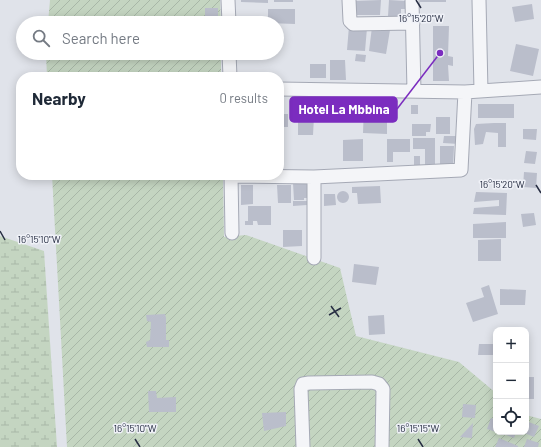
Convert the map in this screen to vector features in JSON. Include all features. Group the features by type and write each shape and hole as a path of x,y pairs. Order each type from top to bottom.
{"street":[{"path":"228,0 229,16"},
{"path":"349,0 350,21 353,24 413,23"},
{"path":"412,0 414,91"},
{"path":"479,0 481,91"},
{"path":"229,60 230,72"},
{"path":"284,89 465,92 541,87"},
{"path":"284,176 461,170 465,92"},
{"path":"314,176 314,258"},
{"path":"231,180 232,233"},
{"path":"303,447 301,390 303,384 372,382 379,384 383,389 382,447"}],"green space":[{"path":"50,0 220,0 221,16 49,16"},
{"path":"46,60 221,60 221,72 47,72"},
{"path":"52,180 223,180 224,237 246,235 340,268 356,336 459,362 493,390 493,435 529,435 529,416 541,419 541,447 67,447"},
{"path":"0,236 44,251 57,447 0,447"}],"building":[{"path":"241,0 268,0 268,3 241,2"},
{"path":"274,0 293,0 293,2 274,2"},
{"path":"381,0 380,15 353,15 353,1"},
{"path":"389,0 406,1 407,9 401,9 401,16 388,16"},
{"path":"420,0 446,0 446,2 420,2"},
{"path":"532,4 534,19 515,22 512,7"},
{"path":"205,8 218,8 218,16 205,16"},
{"path":"268,9 295,9 295,24 284,24 284,16 268,16"},
{"path":"349,26 367,28 365,51 347,50"},
{"path":"433,26 449,26 448,56 453,57 453,66 448,65 449,81 433,81"},
{"path":"372,27 390,30 386,54 369,51"},
{"path":"516,44 539,49 533,76 510,71"},
{"path":"356,54 366,55 365,62 355,61"},
{"path":"330,60 345,60 346,80 330,80"},
{"path":"310,64 326,64 326,78 310,78"},
{"path":"478,104 514,104 514,118 478,118"},
{"path":"411,105 418,105 418,114 411,114"},
{"path":"364,106 387,106 387,134 363,133"},
{"path":"284,114 288,114 288,127 284,127"},
{"path":"298,117 314,117 313,135 298,135"},
{"path":"436,117 450,117 450,134 436,134"},
{"path":"506,123 506,147 498,147 498,133 486,132 483,144 475,145 474,129 476,124"},
{"path":"412,124 431,124 430,132 426,132 426,136 412,136"},
{"path":"523,129 537,129 536,140 523,139"},
{"path":"444,136 459,136 459,144 443,143"},
{"path":"413,138 435,138 435,165 425,165 425,149 413,149"},
{"path":"363,139 363,161 343,161 343,140"},
{"path":"387,139 410,139 410,152 393,152 393,162 387,162"},
{"path":"440,146 454,146 453,168 440,168"},
{"path":"526,151 537,152 535,164 524,163"},
{"path":"414,156 420,156 420,168 414,168"},
{"path":"524,172 537,173 536,188 523,187"},
{"path":"293,183 308,183 308,198 304,198 304,200 294,200"},
{"path":"241,185 253,185 253,204 241,205"},
{"path":"277,185 291,185 291,203 278,203"},
{"path":"380,186 381,203 358,204 357,193 352,193 352,187"},
{"path":"341,191 345,191 349,197 345,203 341,203 337,199 337,195"},
{"path":"476,192 507,193 506,215 473,214 474,208 499,206 499,200 474,202"},
{"path":"324,194 335,194 336,205 324,206"},
{"path":"293,201 307,201 307,205 293,206"},
{"path":"248,206 271,206 271,225 258,225 257,221 253,221 253,225 245,225 245,221 248,221"},
{"path":"534,213 536,225 523,227 521,214"},
{"path":"506,222 506,238 473,238 473,224"},
{"path":"283,230 302,230 302,246 283,247"},
{"path":"501,239 501,261 478,261 478,240"},
{"path":"354,264 379,267 376,285 352,282"},
{"path":"489,285 498,314 473,322 466,303 484,297 481,288"},
{"path":"500,289 526,290 525,305 500,305"},
{"path":"165,314 166,340 169,340 169,347 147,347 146,342 150,340 151,322 147,321 146,315"},
{"path":"384,315 385,334 369,335 368,316"},
{"path":"479,344 493,344 493,355 478,355"},
{"path":"529,377 534,377 534,399 529,399"},
{"path":"148,391 156,391 157,398 176,397 176,412 149,412"},
{"path":"463,404 476,405 475,418 462,417"},
{"path":"286,412 286,426 264,431 262,413"},
{"path":"491,418 493,419 493,431 487,429"},
{"path":"529,422 539,426 534,437 529,435"},
{"path":"473,423 472,438 460,437"},
{"path":"506,435 515,435 514,438"},
{"path":"499,438 518,446 518,447 495,447"},
{"path":"527,439 539,443 538,447 524,447"}],"place":[{"name":"Hotel La Mbbina","path":"440,53"}]}
